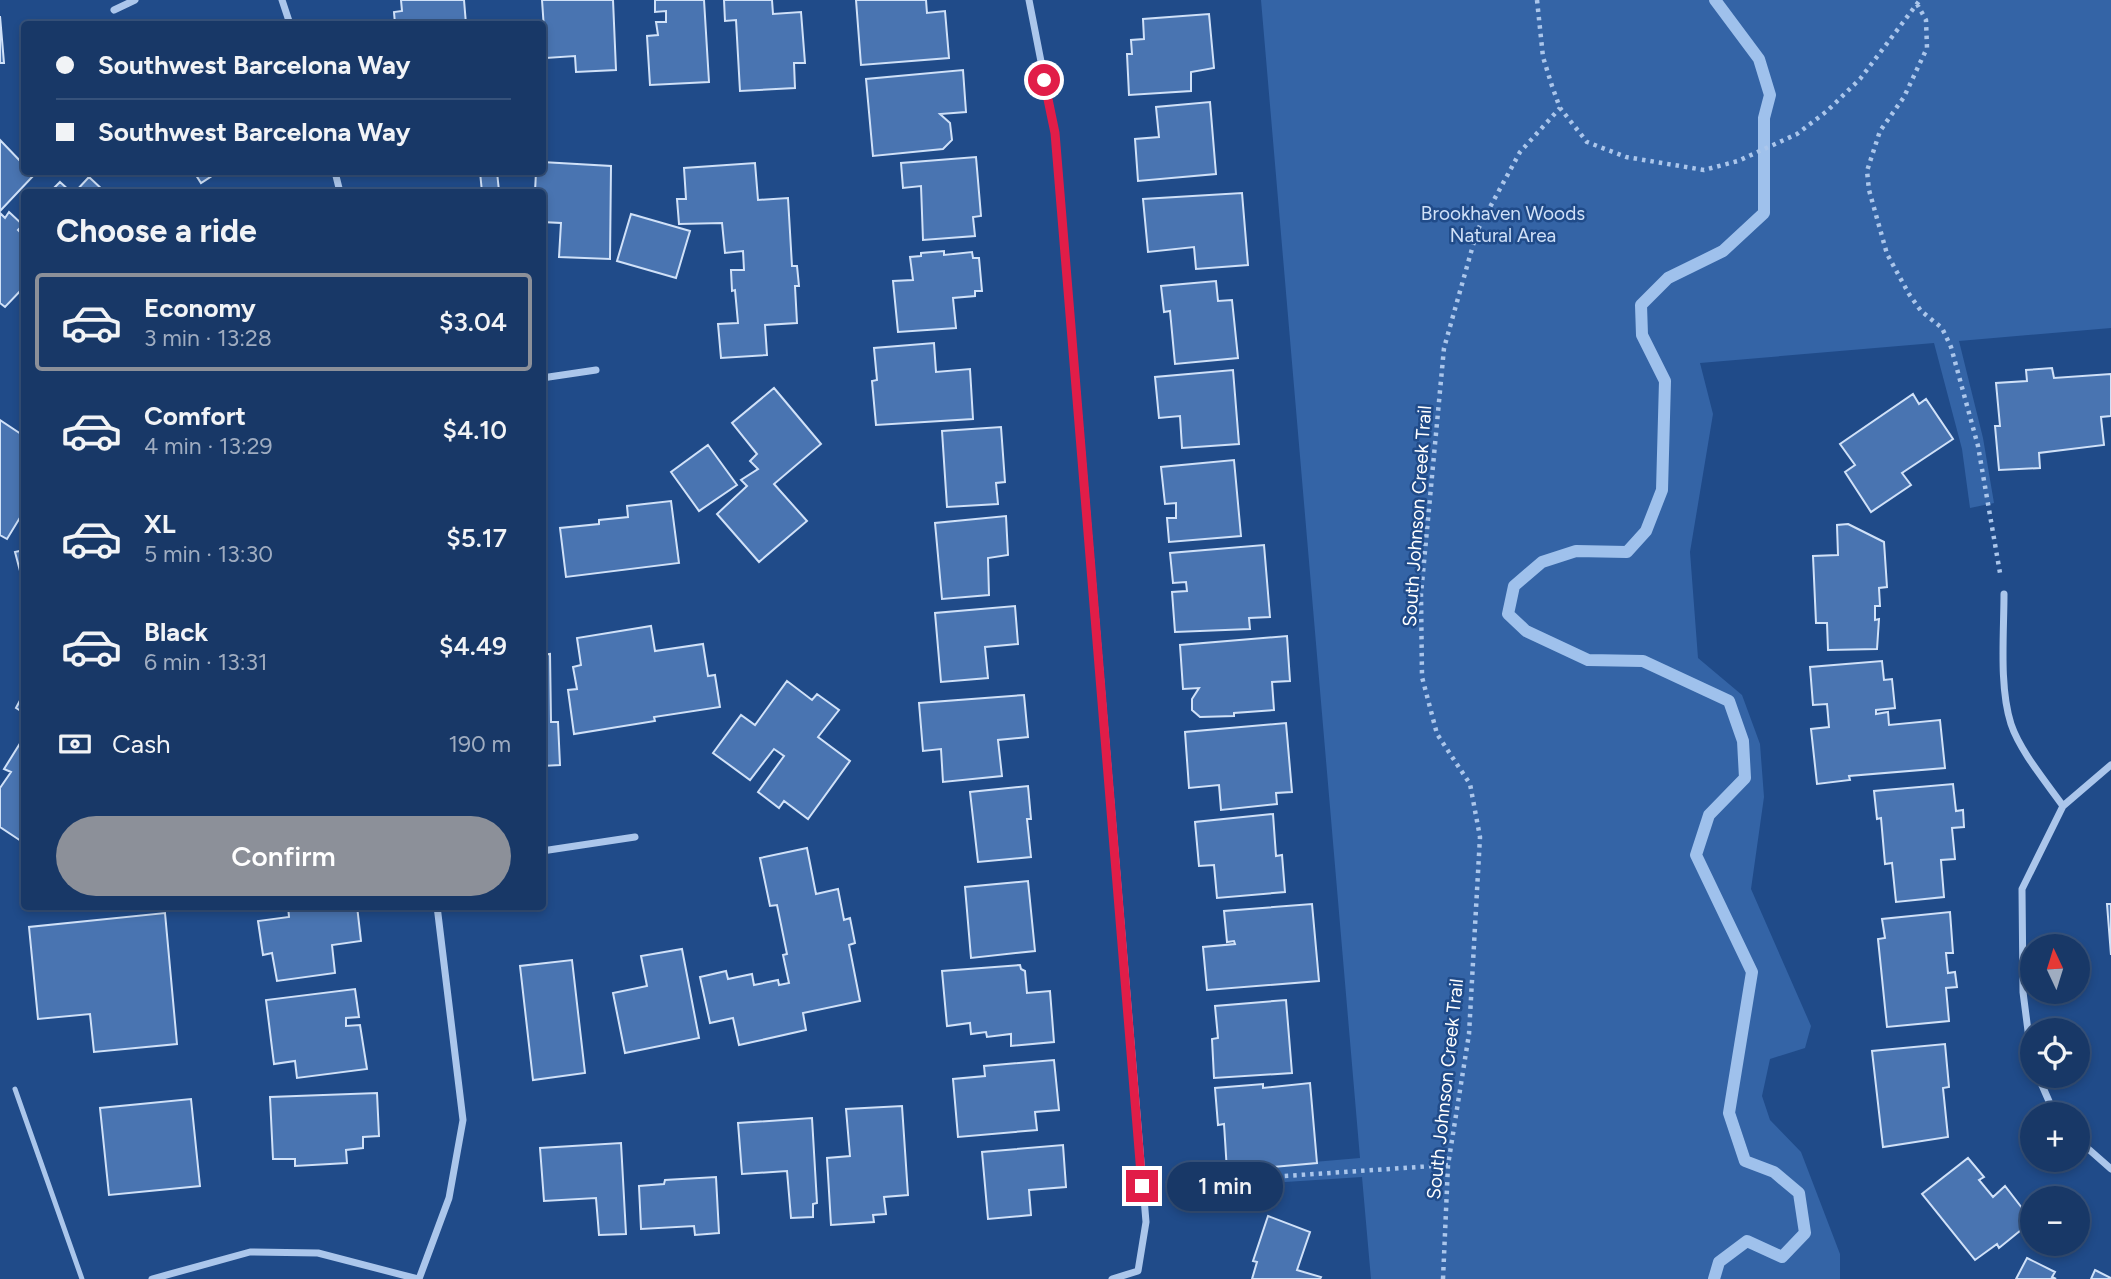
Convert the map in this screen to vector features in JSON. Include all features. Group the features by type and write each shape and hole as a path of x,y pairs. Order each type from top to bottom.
{"street":[{"path":"114,10 135,0"},
{"path":"282,0 289,21"},
{"path":"1028,0 1055,133 1146,1222 1138,1271 1112,1279"},
{"path":"546,377 596,370"},
{"path":"2004,594 2005,698 2011,726 2063,806"},
{"path":"2026,1018 2023,992 2022,889 2063,806 2111,765"},
{"path":"546,850 635,838"},
{"path":"152,1279 250,1252 318,1253 419,1279 449,1198 463,1121 437,910"},
{"path":"2090,1150 2111,1169"}],"lane":[{"path":"15,1089 82,1279"}],"path":[{"path":"1537,0 1543,57 1560,108 1587,142 1626,157 1704,170 1738,161 1797,134 1827,111 1860,79 1919,2"},
{"path":"1919,2 1926,20 1927,48 1904,97 1880,131 1867,171 1869,190 1887,254 1909,294 1922,311 1942,327 1951,346 1978,446 2004,594"},
{"name":"South Johnson Creek Trail","path":"1443,1279 1448,1165 1469,1034 1480,837 1470,784 1437,734 1422,677 1422,594 1444,348 1477,231 1520,152 1560,108"},
{"path":"1142,1186 1448,1165"}],"green space":[{"name":"Brookhaven Woods Natural Area","path":"1261,0 2111,0 2111,328 1959,341 1983,438 1994,503 1970,508 1962,449 1934,343 1700,363 1713,414 1690,552 1698,658 1742,695 1760,744 1764,797 1751,889 1811,1026 1805,1048 1770,1059 1762,1096 1770,1120 1801,1152 1840,1254 1840,1279 1371,1279 1362,1177 1175,1189 1173,1174 1360,1158"}],"building":[{"path":"401,0 464,0 466,21 395,21 394,12 402,11"},
{"path":"542,0 613,0 616,70 576,72 575,56 546,58 546,21 543,21"},
{"path":"655,0 704,0 709,82 650,85 647,36 658,35 656,22 666,22 666,11 655,12"},
{"path":"724,0 772,0 773,14 801,12 805,63 794,63 795,88 740,91 736,20 725,21"},
{"path":"856,0 926,0 927,13 945,11 949,58 861,65"},
{"path":"1209,14 1214,68 1191,72 1191,91 1129,95 1127,54 1132,54 1131,40 1144,39 1143,19"},
{"path":"0,16 4,63 0,63"},
{"path":"963,70 966,112 940,114 950,123 952,140 943,149 873,156 866,79"},
{"path":"1210,102 1216,174 1138,181 1135,139 1159,137 1156,107"},
{"path":"0,140 21,162 21,175 34,175 0,211"},
{"path":"976,157 981,216 973,217 975,236 923,240 921,186 903,188 901,163"},
{"path":"546,162 611,166 610,259 559,257 561,223 546,222 546,189 535,189 536,175 546,175"},
{"path":"755,163 758,200 788,198 792,266 797,266 799,286 795,286 797,323 765,325 767,355 721,358 718,324 738,323 731,270 744,270 743,251 725,253 722,223 679,224 677,199 686,199 684,168"},
{"path":"196,175 213,175 201,183"},
{"path":"480,175 497,175 499,189 482,189"},
{"path":"89,177 102,189 78,189"},
{"path":"60,182 68,189 53,189"},
{"path":"1242,193 1248,265 1196,269 1194,247 1148,252 1143,199"},
{"path":"9,212 21,223 18,230 21,233 21,290 5,307 0,303 0,213 5,218"},
{"path":"631,214 690,231 676,278 617,261"},
{"path":"944,251 944,255 972,252 973,258 979,258 982,291 975,291 975,296 953,298 956,328 898,332 893,281 913,280 910,257"},
{"path":"1216,281 1218,301 1232,300 1238,358 1175,364 1170,311 1164,312 1161,286"},
{"path":"934,343 936,372 970,369 973,419 876,425 872,381 877,380 874,348"},
{"path":"2052,368 2054,378 2111,374 2111,416 2101,417 2104,445 2039,453 2040,468 1999,470 1995,426 2000,426 1996,383 2027,381 2026,370"},
{"path":"1233,370 1239,444 1182,448 1180,416 1159,418 1155,377"},
{"path":"774,388 821,444 774,484 807,521 759,562 717,514 747,486 741,480 758,469 750,461 757,454 732,423"},
{"path":"1913,394 1919,404 1926,399 1953,439 1902,473 1911,485 1871,512 1845,472 1855,465 1840,444"},
{"path":"0,420 21,434 21,516 7,539 0,535"},
{"path":"1001,427 1005,482 996,483 998,504 947,507 942,431"},
{"path":"708,445 737,485 699,511 671,472"},
{"path":"1234,460 1241,536 1169,542 1167,518 1176,518 1176,503 1165,504 1161,467"},
{"path":"671,501 679,563 566,577 560,528 599,524 599,520 628,517 627,506"},
{"path":"1006,516 1008,555 988,558 989,595 942,599 935,523"},
{"path":"1848,524 1884,542 1887,587 1879,588 1880,606 1875,606 1875,620 1879,619 1877,649 1828,650 1827,623 1816,623 1813,556 1838,555 1837,525"},
{"path":"1264,545 1270,617 1249,618 1250,629 1175,632 1172,592 1187,591 1186,582 1173,583 1170,553"},
{"path":"21,551 20,571 15,552"},
{"path":"1015,606 1018,644 985,647 988,678 941,682 935,613"},
{"path":"651,626 655,651 703,644 708,676 715,675 720,707 654,717 655,721 574,734 568,690 577,689 573,667 581,665 577,638"},
{"path":"1287,636 1290,681 1272,682 1274,710 1234,713 1234,716 1200,717 1192,710 1192,699 1199,688 1183,689 1180,645"},
{"path":"546,654 550,654 551,722 558,722 560,765 546,766"},
{"path":"1882,661 1884,680 1892,679 1895,708 1876,710 1876,714 1888,712 1889,725 1940,720 1945,768 1849,776 1850,780 1817,784 1811,729 1829,727 1827,704 1813,705 1810,667"},
{"path":"787,681 812,700 817,694 839,710 818,737 850,761 808,819 784,801 779,808 758,792 784,756 774,749 750,780 713,753 741,715 755,725"},
{"path":"1024,695 1028,737 998,740 1002,776 943,782 941,749 923,751 919,703"},
{"path":"21,699 21,711 16,708"},
{"path":"1286,723 1292,792 1276,793 1277,804 1221,810 1219,785 1189,788 1185,732"},
{"path":"21,742 21,841 0,827 0,788 11,772 4,769"},
{"path":"1953,784 1956,811 1963,810 1964,827 1952,828 1955,859 1941,860 1944,897 1896,902 1892,863 1885,864 1881,818 1877,819 1874,791"},
{"path":"1028,786 1031,819 1027,819 1031,857 978,862 970,792"},
{"path":"1273,814 1276,856 1282,855 1285,892 1217,898 1214,865 1199,866 1195,822"},
{"path":"807,848 816,894 838,889 844,920 850,918 855,943 849,945 860,1001 803,1013 806,1030 739,1045 733,1018 710,1023 700,977 726,971 728,979 752,974 754,985 778,980 779,985 789,983 783,955 787,954 777,905 770,906 760,858"},
{"path":"1028,881 1035,951 971,958 965,887"},
{"path":"1312,904 1319,981 1207,990 1203,947 1235,944 1234,941 1227,942 1224,911"},
{"path":"2107,904 2111,904 2111,955"},
{"path":"288,910 357,910 361,941 332,945 335,973 277,981 272,953 263,955 258,921 289,917"},
{"path":"1950,912 1953,953 1946,953 1948,973 1955,972 1957,987 1946,988 1949,1021 1887,1027 1878,939 1885,938 1882,919"},
{"path":"165,913 177,1044 94,1052 90,1014 38,1019 29,927"},
{"path":"682,949 699,1038 625,1053 613,993 647,986 641,956"},
{"path":"572,960 585,1073 533,1080 520,966"},
{"path":"1020,965 1025,971 1027,993 1050,991 1054,1042 1011,1046 1011,1034 987,1037 986,1032 971,1034 970,1023 947,1026 942,971"},
{"path":"355,989 359,1017 346,1018 346,1026 360,1025 367,1069 297,1078 295,1061 274,1064 266,1000"},
{"path":"1286,1000 1292,1073 1214,1078 1212,1039 1218,1038 1215,1006"},
{"path":"1945,1044 1949,1087 1943,1088 1948,1137 1883,1147 1872,1051"},
{"path":"1054,1060 1059,1110 1035,1112 1037,1130 958,1137 953,1079 985,1076 984,1066"},
{"path":"1310,1083 1317,1163 1227,1171 1224,1124 1218,1125 1215,1088 1263,1084 1263,1088"},
{"path":"377,1093 379,1136 363,1137 363,1148 346,1150 347,1163 295,1166 295,1159 273,1159 270,1097"},
{"path":"191,1099 200,1186 109,1195 100,1108"},
{"path":"902,1106 908,1195 884,1197 886,1214 873,1215 874,1222 831,1225 827,1158 850,1156 846,1109"},
{"path":"812,1118 817,1203 813,1204 813,1217 791,1218 787,1171 742,1174 738,1123"},
{"path":"621,1143 626,1234 599,1235 596,1198 544,1201 540,1148"},
{"path":"1063,1145 1066,1187 1029,1190 1031,1215 988,1219 982,1152"},
{"path":"1968,1158 1984,1177 1979,1180 1993,1197 2005,1186 2020,1205 2020,1231 1999,1248 1997,1244 1975,1260 1922,1194"},
{"path":"716,1177 719,1233 695,1235 694,1226 641,1229 639,1186 664,1184 665,1180"},
{"path":"1268,1216 1310,1232 1297,1270 1321,1277 1320,1279 1252,1279 1257,1262 1253,1261"},
{"path":"2027,1258 2055,1272 2052,1277 2056,1279 2016,1279"},
{"path":"2095,1270 2111,1278 2111,1279 2091,1279"}],"waterway":[{"path":"1714,1279 1719,1262 1747,1241 1782,1257 1805,1233 1799,1193 1774,1172 1745,1161 1729,1113 1752,972 1696,855 1709,815 1745,778 1743,741 1729,701 1643,661 1588,660 1526,631 1508,614 1514,586 1542,562 1576,551 1627,552 1646,531 1662,490 1665,381 1642,335 1641,305 1668,278 1723,251 1764,213 1764,118 1770,95 1759,59 1715,0"}],"route":[{"path":"1044,80 1055,133 1142,1186"}]}
